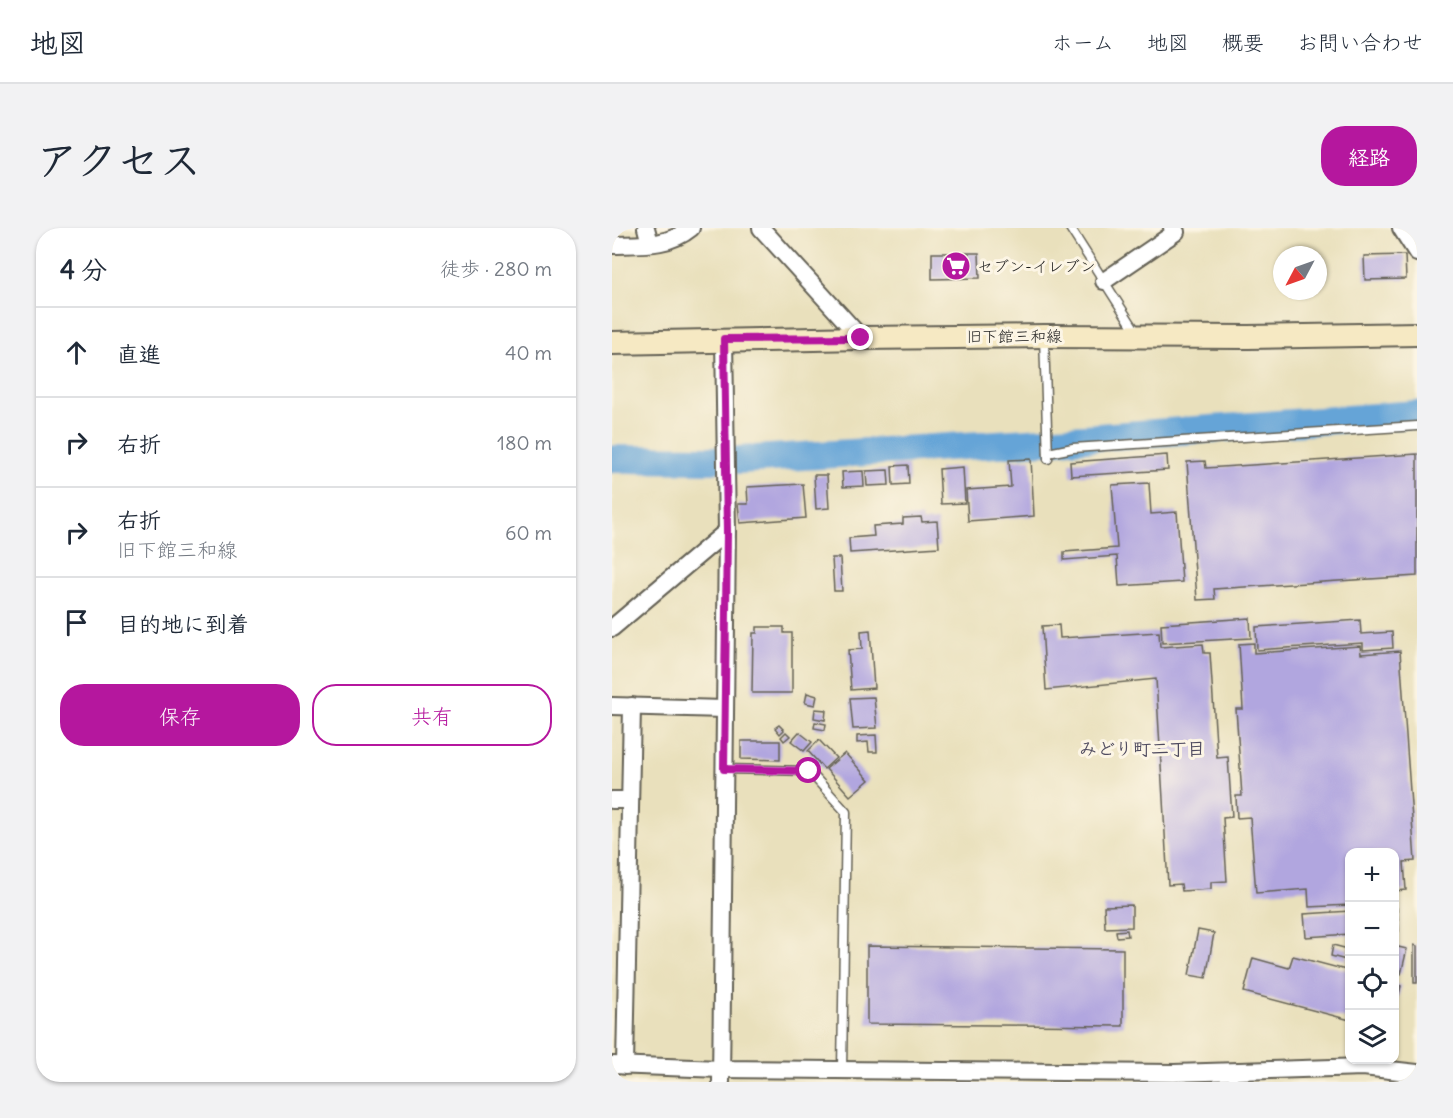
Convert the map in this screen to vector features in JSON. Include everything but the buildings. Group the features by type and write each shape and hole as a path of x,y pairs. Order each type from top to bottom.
{"street":[{"path":"612,245 648,236 664,243 691,228"},
{"path":"761,228 861,338"},
{"path":"1104,281 1176,232 1173,228"},
{"path":"1401,228 1417,253"},
{"name":"旧下館三和線","path":"612,343 724,339 1417,334"},
{"path":"721,1076 727,531 724,339"},
{"path":"612,628 727,531"},
{"path":"612,706 725,708"},
{"path":"632,706 620,800 619,1066 721,1076 842,1071 949,1077 1174,1078 1362,1067 1417,1072"}],"lane":[{"path":"1070,228 1139,336"},
{"path":"1044,336 1048,453 1073,448 1417,426"},
{"path":"724,769 809,771 846,812 842,1071"}],"waterway":[{"path":"739,460 1417,414"},
{"path":"612,459 712,460"}],"place":[{"name":"セブン-イレブン","path":"956,266"}],"district":[{"name":"みどり町二丁目","path":"1142,749"}],"route":[{"path":"809,771 724,769 727,531 724,339 861,338"}]}
